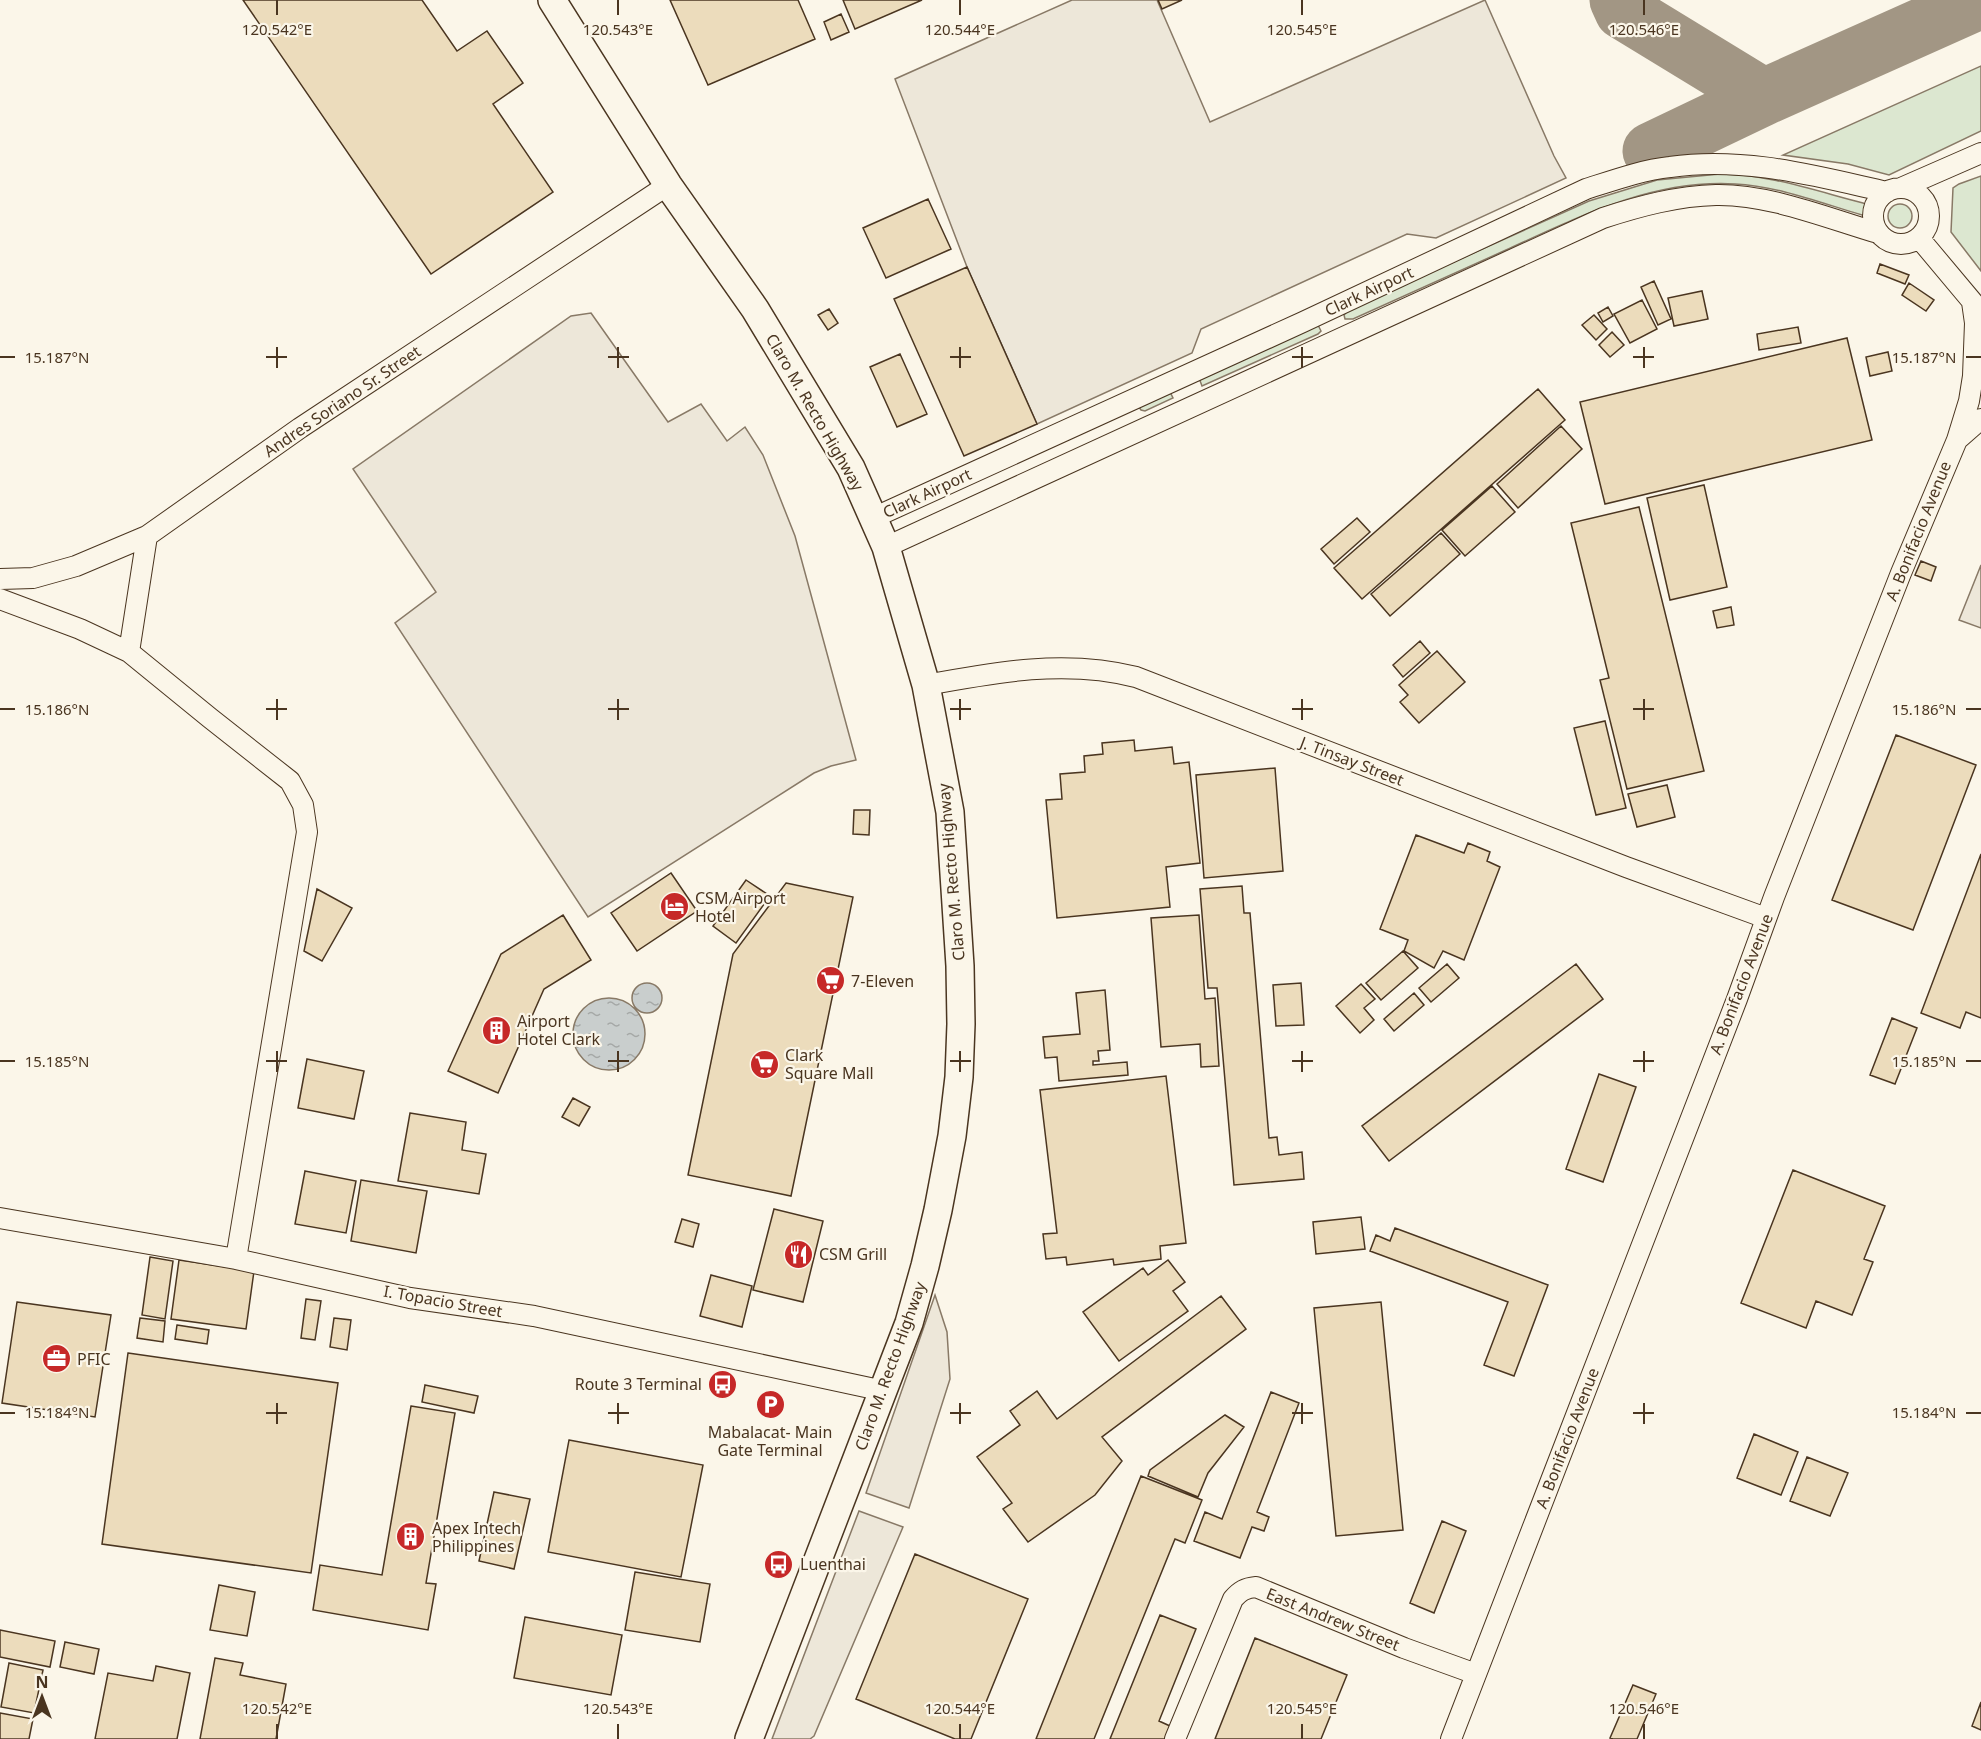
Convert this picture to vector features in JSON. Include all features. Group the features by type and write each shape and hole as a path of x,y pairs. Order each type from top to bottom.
{"main road":[{"name":"Claro M. Recto Highway","path":"552,0 668,185 789,363 851,468 886,547 926,685 951,823 960,966 959,1077 952,1136 928,1255 909,1323 884,1391 749,1739"}],"street":[{"path":"1894,190 1916,193 1927,205 1929,222 1926,229 1919,238 1909,243 1891,243 1878,233 1873,216 1878,199 1894,190 1981,153"},
{"name":"Clark Airport","path":"873,518 1326,311 1586,189 1631,175 1670,167 1710,164 1749,165 1790,170 1894,190"},
{"name":"Andres Soriano Sr. Street","path":"0,579 33,578 76,566 147,536 300,428 668,185"},
{"name":"Clark Airport","path":"886,547 1603,218 1642,206 1681,198 1716,195 1746,197 1782,205 1878,233"},
{"name":"A. Bonifacio Avenue","path":"1451,1739 1766,918 1893,592 1957,440 1969,401 1973,376 1977,308 1919,238"},
{"path":"1326,311 1340,340"},
{"path":"1957,440 1981,419"},
{"path":"129,652 147,536"},
{"path":"0,599 80,629 129,652 290,781 303,805 307,832 236,1259"},
{"name":"J. Tinsay Street","path":"926,685 998,672 1031,669 1085,668 1110,670 1136,677 1626,867 1766,918"},
{"name":"I. Topacio Street","path":"0,1218 236,1259 410,1298 534,1316 884,1391"},
{"name":"East Andrew Street","path":"1175,1739 1233,1599 1240,1591 1247,1588 1256,1587 1424,1656 1476,1674"}],"green space":[{"path":"1981,66 1981,131 1889,175 1848,164 1783,155"},
{"path":"1720,174 1756,177 1792,184 1863,203 1868,205 1870,210 1868,214 1862,215 1799,196 1751,185 1705,184 1645,194 1588,213 1353,319 1345,319 1344,315 1349,309 1589,201 1657,180"},
{"path":"1981,176 1981,271 1951,232 1953,188"},
{"path":"1900,204 1909,207 1912,216 1909,225 1900,228 1891,225 1888,216 1891,207"},
{"path":"1318,325 1321,331 1318,334 1202,386 1199,378"},
{"path":"1169,390 1173,398 1145,411 1139,407"}],"shaded area":[{"path":"1072,0 1157,0 1210,122 1485,0 1554,156 1566,178 1436,238 1407,234 1201,329 1192,353 1037,424 967,267 895,79"},
{"path":"591,313 668,422 701,404 727,441 745,427 763,455 795,536 856,760 814,773 588,917 395,623 436,592 353,469 571,316"},
{"path":"1981,565 1981,628 1959,620"},
{"path":"935,1295 947,1332 950,1379 909,1508 866,1493"},
{"path":"859,1511 903,1527 814,1736 810,1739 772,1739"}],"water":[{"path":"647,983 658,987 662,998 658,1009 647,1013 636,1009 632,998 636,987"},
{"path":"609,998 629,1004 639,1014 645,1034 639,1054 629,1064 609,1070 589,1064 579,1054 573,1034 579,1014 589,1004"}],"building":[{"path":"243,0 422,0 457,51 487,31 523,83 493,104 553,192 431,274"},
{"path":"670,0 798,0 815,39 708,85"},
{"path":"843,0 922,0 855,29"},
{"path":"1158,0 1182,0 1162,9"},
{"path":"841,14 849,32 831,40 824,22"},
{"path":"928,199 951,249 886,278 863,228"},
{"path":"1880,264 1909,275 1905,284 1877,273"},
{"path":"967,267 1037,424 964,456 894,299"},
{"path":"1654,281 1671,319 1658,325 1641,287"},
{"path":"1909,283 1934,300 1926,311 1902,295"},
{"path":"1702,291 1708,319 1674,326 1668,298"},
{"path":"1642,300 1657,329 1630,343 1614,314"},
{"path":"1608,307 1613,316 1603,322 1598,313"},
{"path":"829,309 838,323 828,330 818,315"},
{"path":"1594,315 1607,329 1596,340 1582,325"},
{"path":"1798,327 1801,343 1759,350 1757,334"},
{"path":"1612,332 1624,345 1610,357 1599,345"},
{"path":"1847,338 1872,440 1605,504 1580,402"},
{"path":"1888,352 1892,371 1870,376 1866,357"},
{"path":"900,354 927,414 897,427 870,367"},
{"path":"1538,389 1565,420 1362,599 1334,568"},
{"path":"1561,426 1582,449 1518,508 1497,484"},
{"path":"1704,485 1727,587 1670,600 1647,498"},
{"path":"1492,486 1515,512 1465,556 1442,530"},
{"path":"1639,507 1704,771 1627,789 1600,680 1609,678 1571,523"},
{"path":"1357,518 1370,532 1334,564 1321,549"},
{"path":"1441,533 1460,554 1390,616 1371,594"},
{"path":"1921,561 1936,567 1931,581 1915,575"},
{"path":"1731,607 1734,625 1717,628 1713,611"},
{"path":"1420,641 1430,653 1403,677 1393,665"},
{"path":"1437,651 1465,682 1419,723 1400,702 1408,695 1399,685"},
{"path":"1605,721 1626,808 1596,815 1574,728"},
{"path":"1896,735 1976,765 1913,930 1832,900"},
{"path":"1134,740 1135,751 1172,747 1174,764 1189,762 1200,863 1166,867 1170,907 1057,918 1046,800 1062,799 1060,774 1085,772 1084,756 1103,754 1102,743"},
{"path":"1275,768 1283,871 1204,878 1196,775"},
{"path":"1667,785 1675,817 1637,827 1628,794"},
{"path":"854,810 870,810 869,835 853,834"},
{"path":"1416,835 1464,853 1468,843 1490,852 1487,861 1500,867 1464,960 1443,951 1434,968 1404,951 1408,940 1380,929"},
{"path":"1981,854 1981,1018 1966,1012 1960,1028 1921,1013"},
{"path":"671,873 697,911 637,951 611,913"},
{"path":"746,880 770,896 736,943 713,926"},
{"name":"Clark Square Mall","path":"786,883 853,897 791,1196 688,1175 733,954"},
{"path":"1242,886 1244,913 1250,913 1269,1138 1277,1137 1279,1155 1302,1152 1304,1179 1234,1185 1217,988 1208,988 1200,889"},
{"path":"317,889 352,908 322,961 304,951"},
{"name":"Airport Hotel Clark","path":"563,915 591,960 544,989 498,1093 448,1071 501,954"},
{"path":"1199,915 1205,999 1215,998 1219,1066 1201,1067 1200,1044 1161,1047 1151,918"},
{"path":"1403,951 1418,968 1381,1000 1366,983"},
{"path":"1447,964 1459,978 1431,1002 1419,988"},
{"path":"1576,964 1603,999 1389,1161 1362,1126"},
{"path":"1301,983 1304,1025 1276,1026 1273,985"},
{"path":"1361,984 1375,999 1364,1008 1374,1020 1360,1033 1336,1006"},
{"path":"1105,990 1110,1050 1098,1051 1099,1061 1093,1061 1093,1065 1127,1062 1128,1075 1059,1081 1057,1057 1045,1058 1043,1037 1080,1034 1076,993"},
{"path":"1414,993 1424,1005 1394,1031 1384,1019"},
{"path":"1892,1018 1917,1028 1895,1084 1870,1075"},
{"path":"307,1059 364,1071 354,1119 298,1108"},
{"path":"1599,1074 1636,1087 1603,1182 1566,1169"},
{"path":"1166,1076 1186,1243 1160,1246 1161,1259 1114,1265 1113,1259 1067,1265 1066,1257 1046,1259 1043,1234 1057,1233 1040,1090"},
{"path":"573,1098 590,1107 579,1126 562,1117"},
{"path":"410,1113 466,1122 462,1150 486,1154 479,1194 398,1181"},
{"path":"1793,1170 1885,1206 1864,1259 1873,1262 1852,1315 1816,1301 1806,1328 1741,1303"},
{"path":"305,1171 356,1181 346,1233 295,1224"},
{"path":"361,1180 427,1191 416,1253 351,1241"},
{"path":"774,1209 823,1221 803,1302 753,1290"},
{"path":"1361,1217 1365,1249 1316,1254 1313,1222"},
{"path":"682,1219 699,1224 693,1247 675,1242"},
{"path":"1395,1228 1548,1285 1514,1376 1484,1365 1508,1302 1370,1251 1376,1235 1390,1241"},
{"path":"150,1257 173,1261 165,1319 142,1315"},
{"path":"179,1260 254,1271 246,1329 171,1319"},
{"path":"1168,1260 1185,1282 1173,1291 1188,1311 1119,1361 1083,1312 1143,1268 1148,1275"},
{"path":"711,1275 752,1286 742,1327 700,1316"},
{"path":"1221,1296 1246,1329 1102,1437 1122,1461 1095,1495 1028,1542 1003,1509 1012,1503 977,1457 1020,1425 1010,1411 1037,1391 1057,1419"},
{"path":"306,1299 321,1301 315,1340 301,1338"},
{"name":"PFIC","path":"17,1302 111,1315 95,1417 2,1403"},
{"path":"1381,1302 1403,1530 1336,1536 1314,1308"},
{"path":"140,1318 165,1321 163,1342 137,1338"},
{"path":"334,1318 351,1320 347,1350 330,1347"},
{"path":"177,1325 209,1330 207,1344 175,1339"},
{"path":"128,1353 338,1383 311,1573 102,1544"},
{"path":"425,1385 478,1396 474,1413 422,1402"},
{"path":"1271,1392 1299,1403 1257,1512 1269,1517 1264,1531 1252,1527 1240,1558 1194,1541 1205,1512 1222,1519"},
{"name":"Apex Intech Philippines","path":"411,1406 455,1413 426,1583 436,1584 428,1630 313,1610 320,1565 382,1575"},
{"path":"1225,1415 1244,1427 1208,1473 1198,1497 1148,1476 1150,1470"},
{"path":"1754,1434 1798,1452 1781,1495 1737,1478"},
{"path":"569,1440 703,1465 681,1577 548,1552"},
{"path":"1807,1457 1848,1473 1830,1516 1790,1501"},
{"path":"1141,1476 1202,1500 1185,1543 1175,1539 1094,1739 1036,1739"},
{"path":"494,1492 530,1499 514,1569 479,1561"},
{"path":"1442,1521 1466,1531 1434,1613 1410,1603"},
{"path":"915,1554 1028,1599 971,1739 955,1739 856,1699"},
{"path":"635,1572 710,1584 700,1642 625,1630"},
{"path":"219,1585 255,1592 247,1636 210,1630"},
{"path":"1160,1615 1196,1629 1159,1721 1170,1726 1165,1739 1110,1739"},
{"path":"525,1617 622,1635 611,1695 514,1678"},
{"path":"0,1630 55,1641 50,1667 0,1657"},
{"path":"1255,1638 1347,1675 1321,1739 1215,1739"},
{"path":"65,1642 99,1649 94,1674 60,1667"},
{"path":"215,1658 243,1663 240,1675 286,1684 276,1739 200,1739"},
{"path":"9,1663 43,1670 34,1713 1,1707"},
{"path":"156,1666 190,1673 177,1739 95,1739 108,1673 153,1681"},
{"path":"1633,1685 1656,1694 1637,1739 1610,1738"},
{"path":"1981,1702 1981,1730 1972,1726"},
{"path":"0,1713 33,1719 29,1739 0,1739"}],"taxiway":[{"path":"1618,0 1623,11 1764,97"},
{"path":"1651,151 1764,97 1981,0"}],"place":[{"name":"CSM Airport Hotel","path":"674,907"},
{"name":"7-Eleven","path":"830,981"},
{"name":"Airport Hotel Clark","path":"496,1030"},
{"name":"Clark Square Mall","path":"764,1064"},
{"name":"CSM Grill","path":"798,1254"},
{"name":"PFIC","path":"56,1359"},
{"name":"Route 3 Terminal","path":"723,1384"},
{"name":"Mabalacat- Main Gate Terminal","path":"770,1404"},
{"name":"Apex Intech Philippines","path":"411,1537"},
{"name":"Luenthai","path":"779,1564"}]}
